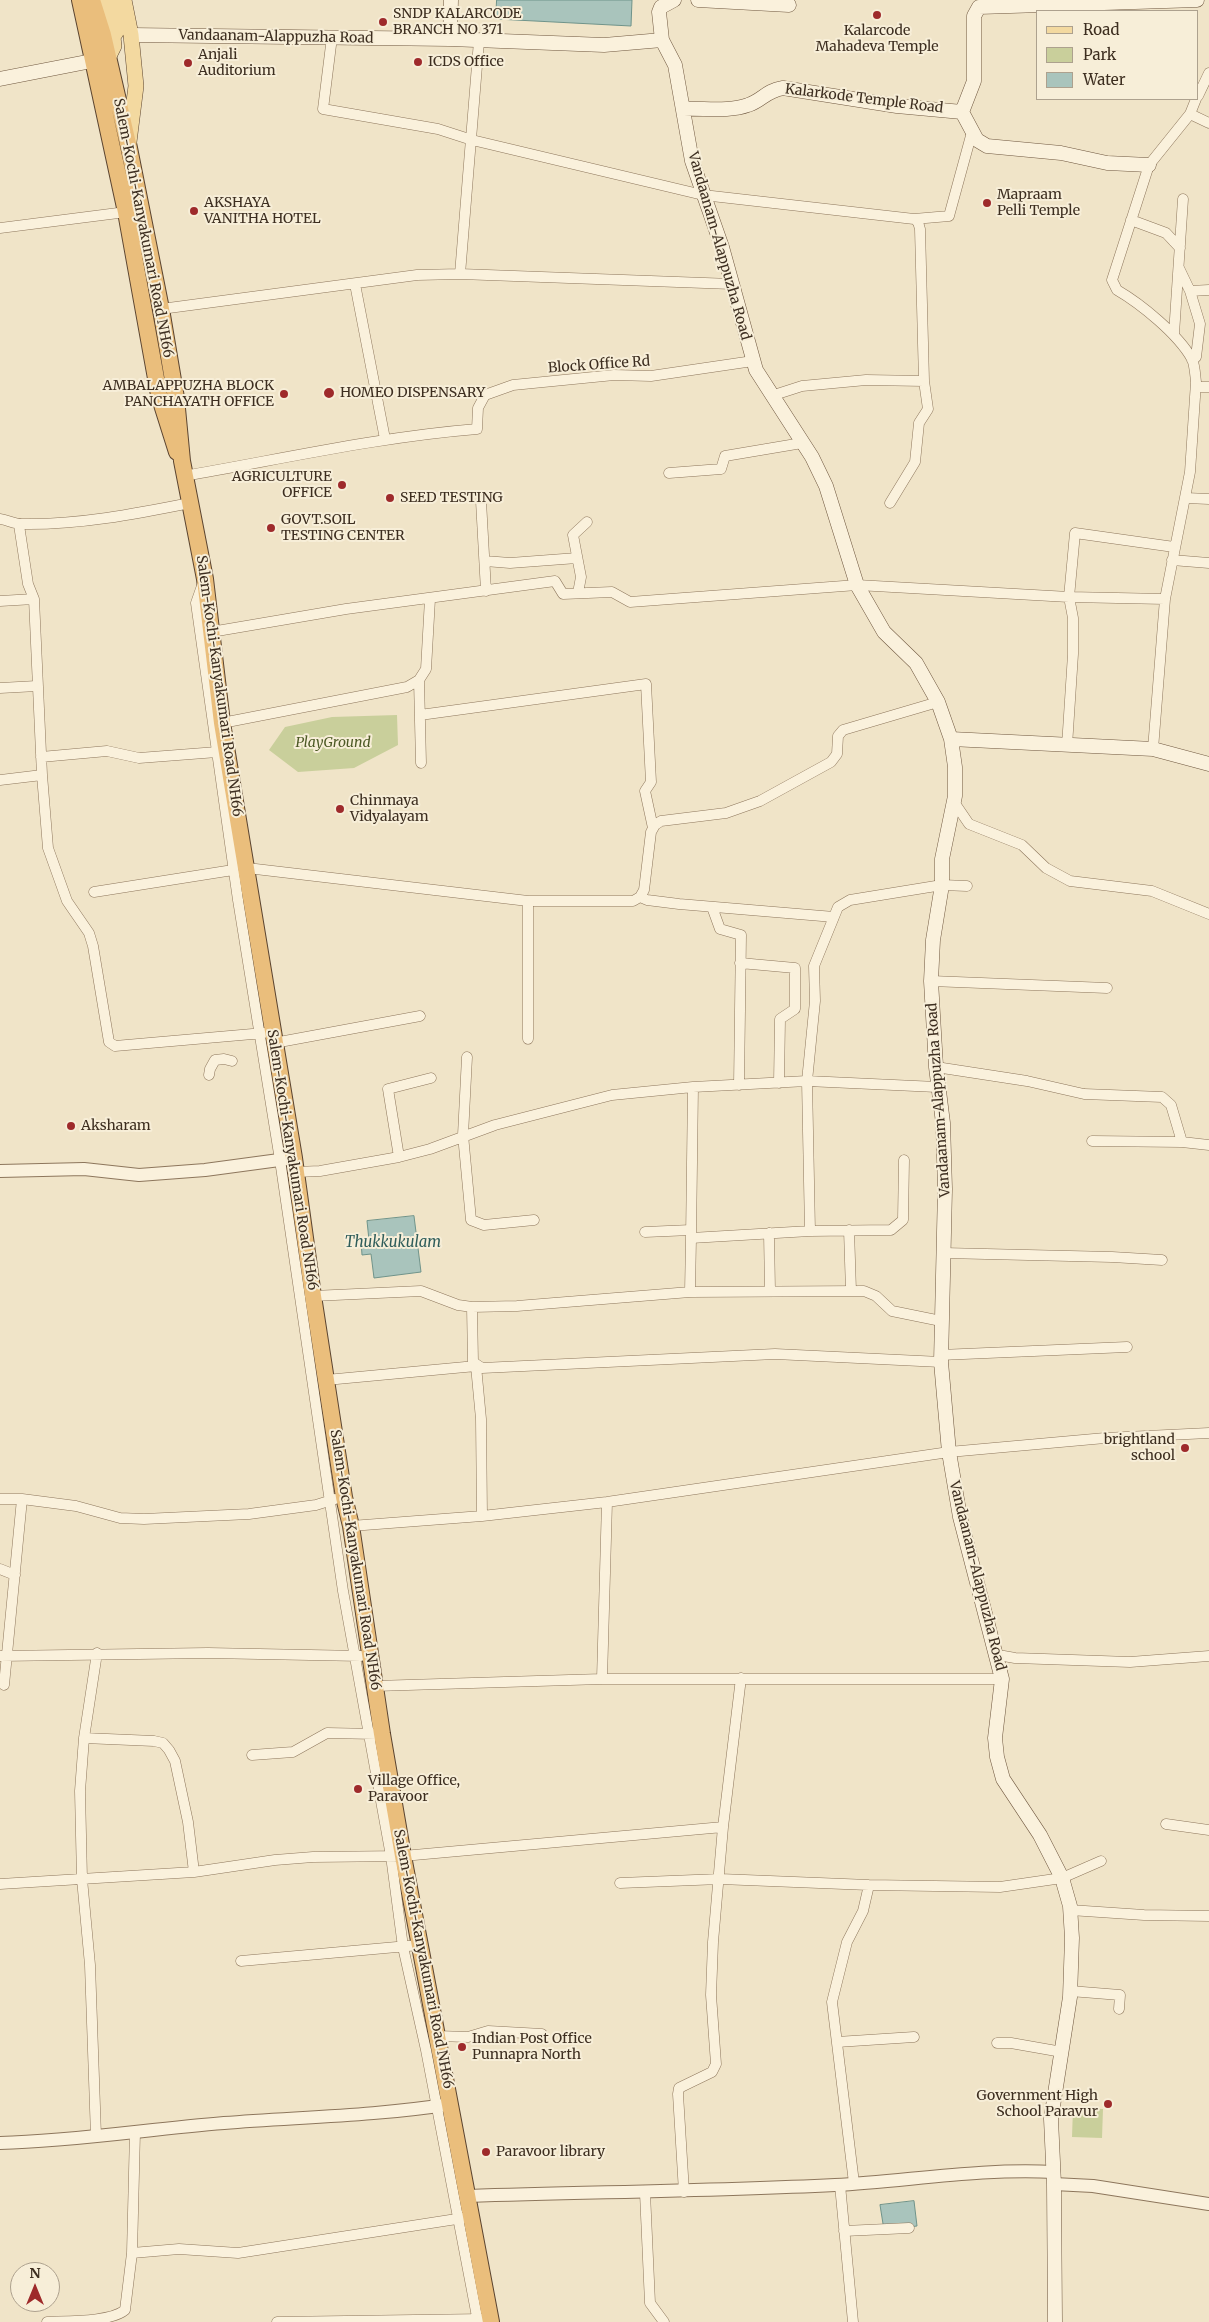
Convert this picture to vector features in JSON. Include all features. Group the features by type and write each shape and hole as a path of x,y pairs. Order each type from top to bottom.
{"highway":[{"path":"80,0 100,59 159,395 168,431 184,473"},
{"name":"Salem-Kochi-Kanyakumari Road NH66","path":"92,0 103,35 100,59 129,148 161,309 176,398 184,473 205,579 240,869 326,1380 337,1498 351,1526 362,1656 375,1686 376,1734 411,1946 437,2036 444,2106 469,2196 465,2218 484,2321"}],"main road":[{"path":"0,79 100,59 114,46 113,37 107,30 102,0"},
{"path":"113,37 118,29 114,0"},
{"path":"124,0 131,35 136,86 129,148"},
{"path":"450,39 451,0"},
{"path":"662,40 659,12 661,7 674,0"},
{"path":"698,0 789,5"},
{"name":"Kalarkode Temple Road","path":"684,109 739,108 758,100 770,90 782,88 896,106 962,112 974,81 974,16 979,7 1198,0"},
{"name":"Vandaanam-Alappuzha Road","path":"131,35 450,39 480,42 604,45 662,40 675,65 692,161 722,247 756,370 812,457 826,486 857,585 884,632 916,663 938,702 951,739 955,767 954,802 942,859 942,885 933,940 932,981 937,1088 943,1122 944,1253 941,1358 949,1452 960,1517 998,1655 1002,1679 995,1738 997,1757 1003,1780 1040,1835 1062,1878 1070,1910 1072,1938 1070,1991 1051,2119 1054,2178 1055,2322"},
{"path":"962,112 977,140 987,146 1061,152 1107,163 1150,165"},
{"path":"951,739 1153,749 1209,764"}],"street":[{"path":"332,37 322,109 438,129 472,140 703,195 914,219 949,216 972,132"},
{"path":"460,274 480,42"},
{"path":"1199,93 1209,73"},
{"path":"1153,749 1165,599 1190,472 1196,387 1192,360 1174,334 1113,286 1113,275 1150,165 1190,114 1196,100"},
{"path":"1190,114 1209,123"},
{"path":"1174,334 1183,199"},
{"path":"0,228 126,212"},
{"path":"890,503 915,462 919,423 928,409 924,381 920,229 918,222 914,219"},
{"path":"1131,220 1166,234 1180,248"},
{"path":"1178,268 1190,292 1200,324 1196,357 1192,360"},
{"path":"161,309 417,275 460,274 732,284"},
{"path":"184,473 337,450 385,439 355,284"},
{"path":"1190,292 1209,290"},
{"name":"Block Office Rd","path":"385,439 477,429 478,408 486,395 513,385 614,375 651,376 753,361"},
{"path":"771,396 802,386 866,380 924,381"},
{"path":"1196,387 1209,387"},
{"path":"669,473 721,469 725,456 802,442"},
{"path":"1186,498 1209,499"},
{"path":"481,500 486,591"},
{"path":"0,520 7,520 20,525 89,520 190,504"},
{"path":"578,593 581,577 573,535 586,522"},
{"path":"20,525 28,584 34,599 42,775 48,848 68,901 89,933 111,1045 268,1036 420,1016"},
{"path":"1067,746 1073,654 1073,618 1069,597 1076,533 1174,547"},
{"path":"484,561 510,563 577,558"},
{"path":"1172,560 1209,563"},
{"path":"205,579 196,603 217,752 240,869"},
{"path":"211,632 346,609 555,581 563,594 612,592 630,602 857,585 1069,597 1165,599"},
{"path":"0,601 34,599"},
{"path":"222,723 407,687 419,680 426,669 430,599"},
{"path":"419,680 421,763"},
{"path":"420,715 646,684 651,782 645,792 653,828"},
{"path":"0,688 37,686"},
{"path":"94,892 240,869 528,901 633,901 640,897 644,890 651,832 661,821 726,813 760,802 831,762 837,754 838,736 843,730 938,702"},
{"path":"41,757 107,751 139,758 217,752"},
{"path":"0,780 42,775"},
{"path":"954,802 969,824 1022,845 1046,868 1070,881 1152,891 1209,914"},
{"path":"810,1231 807,1081 815,1001 814,966 838,908 850,900 942,885 967,886"},
{"path":"640,897 647,900 712,907 834,917"},
{"path":"528,901 528,1040"},
{"path":"712,907 720,929 741,935 739,1085"},
{"path":"740,963 795,968 794,1009 780,1019 779,1083"},
{"path":"932,981 1108,988"},
{"path":"467,1057 463,1135 471,1220 484,1225 534,1220"},
{"path":"209,1075 215,1060 224,1059 232,1061"},
{"path":"936,1066 1027,1081 1084,1094 1162,1097 1171,1105 1182,1142"},
{"path":"400,1157 388,1089 431,1078"},
{"path":"0,1171 84,1169 139,1175 290,1163 320,1171 400,1157 430,1149 463,1135 612,1095 693,1087 807,1081 937,1088"},
{"path":"690,1292 693,1087"},
{"path":"1092,1141 1182,1142 1209,1145"},
{"path":"645,1232 691,1234 892,1230 903,1220 904,1160"},
{"path":"252,1755 293,1752 327,1733 376,1734 337,1498 290,1163"},
{"path":"849,1230 851,1291"},
{"path":"769,1233 770,1292"},
{"path":"944,1253 1112,1256 1162,1260"},
{"path":"313,1296 421,1291 458,1305 472,1307 517,1306 690,1292 851,1291 870,1292 886,1307 900,1314 941,1321"},
{"path":"472,1307 473,1362 476,1366 481,1419 482,1516"},
{"path":"326,1380 476,1366 482,1368 775,1354 941,1358 1128,1347"},
{"path":"351,1526 482,1516 607,1502 949,1452 1105,1438 1209,1433"},
{"path":"0,1499 22,1499 76,1506 120,1518 144,1519 249,1514 316,1505 337,1498"},
{"path":"4,1685 4,1655 15,1575 22,1499"},
{"path":"602,1679 607,1502"},
{"path":"0,1568 15,1575"},
{"path":"96,2136 90,1965 82,1879 80,1791 84,1738 97,1653"},
{"path":"4,1655 208,1653 362,1656"},
{"path":"998,1655 1015,1658 1130,1662 1209,1656"},
{"path":"684,2192 679,2088 712,2072 716,2064 711,1995 713,1942 720,1879 723,1827 740,1678"},
{"path":"375,1686 602,1679 1002,1679"},
{"path":"84,1738 154,1741 163,1743 170,1750 175,1762 188,1822 194,1872"},
{"path":"1166,1824 1209,1830"},
{"path":"0,1884 194,1872 284,1859 397,1856 723,1827"},
{"path":"620,1883 720,1879 869,1885 1000,1887 1062,1878 1101,1861"},
{"path":"854,2184 832,2002 847,1942 863,1911 869,1885"},
{"path":"1070,1910 1144,1915 1209,1916"},
{"path":"132,2253 179,2249 238,2253 465,2218 411,1946 241,1961"},
{"path":"1070,1991 1120,1995 1118,2009"},
{"path":"437,2036 468,2036 488,2031 542,2034"},
{"path":"837,2042 914,2036"},
{"path":"997,2043 1011,2043 1062,2052"},
{"path":"0,2143 39,2142 224,2123 408,2111 444,2106"},
{"path":"47,2322 116,2318 125,2310 132,2253 135,2132"},
{"path":"469,2196 684,2192 840,2185 962,2174 1054,2178 1209,2204"},
{"path":"840,2185 853,2322"},
{"path":"645,2193 650,2303 664,2322"},
{"path":"844,2231 908,2228"},
{"path":"277,2322 484,2321"}],"green space":[{"name":"PlayGround","path":"397,715 398,745 354,768 298,772 269,750 285,727 332,717"},
{"path":"1073,2108 1103,2109 1102,2138 1072,2137"}],"water":[{"path":"497,0 632,0 631,26 496,19"},
{"name":"Thukkukulam","path":"414,1216 421,1272 374,1278 371,1254 362,1255 361,1241 369,1240 367,1221"},
{"path":"914,2201 917,2226 884,2230 880,2205"}],"place":[{"name":"Kalarcode Mahadeva Temple","path":"877,15"},
{"name":"SNDP KALARCODE BRANCH NO 371","path":"383,22"},
{"name":"ICDS Office","path":"418,62"},
{"name":"Anjali Auditorium","path":"188,63"},
{"name":"Mapraam Pelli Temple","path":"987,203"},
{"name":"AKSHAYA VANITHA HOTEL","path":"194,211"},
{"name":"HOMEO DISPENSARY","path":"329,393"},
{"name":"AMBALAPPUZHA BLOCK PANCHAYATH OFFICE","path":"284,394"},
{"name":"AGRICULTURE OFFICE","path":"342,485"},
{"name":"SEED TESTING","path":"390,498"},
{"name":"GOVT.SOIL TESTING CENTER","path":"271,528"},
{"name":"Chinmaya Vidyalayam","path":"340,809"},
{"name":"Aksharam","path":"71,1126"},
{"name":"brightland school","path":"1185,1448"},
{"name":"Village Office, Paravoor","path":"358,1789"},
{"name":"Indian Post Office Punnapra North","path":"462,2047"},
{"name":"Government High School Paravur","path":"1108,2104"},
{"name":"Paravoor library","path":"486,2152"}]}
